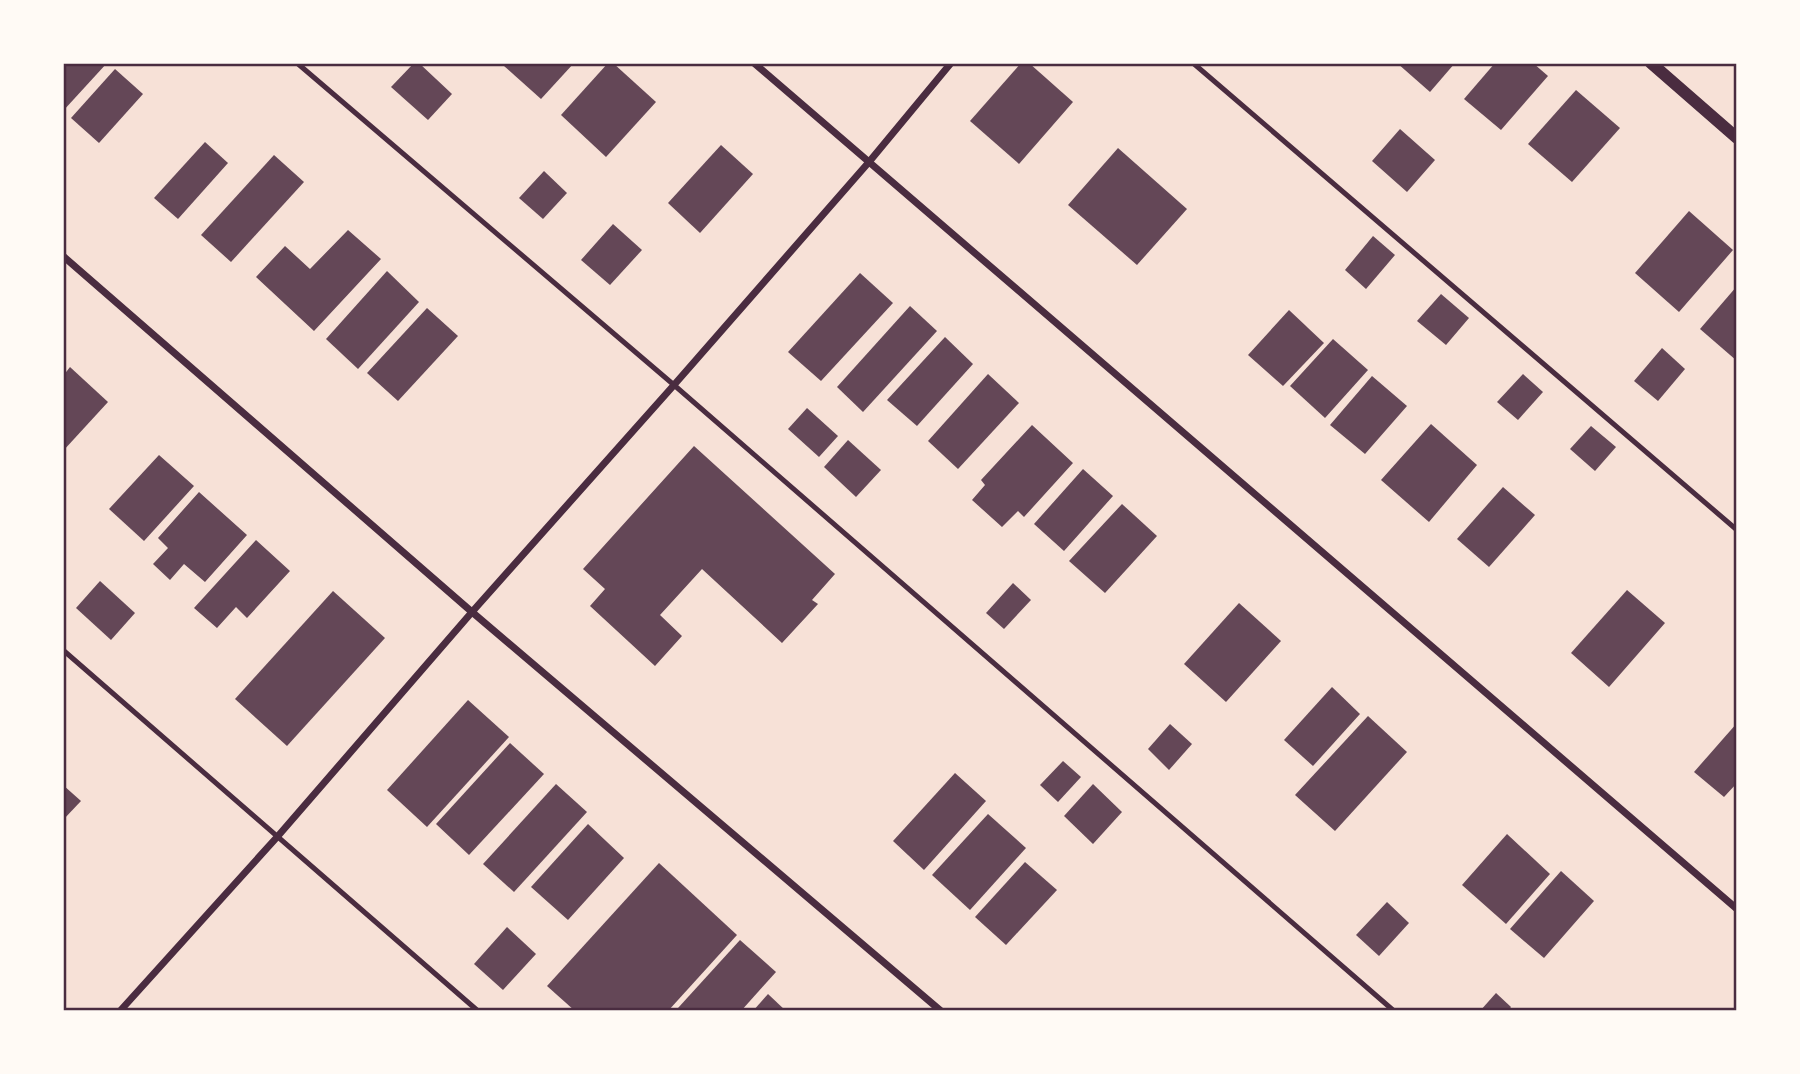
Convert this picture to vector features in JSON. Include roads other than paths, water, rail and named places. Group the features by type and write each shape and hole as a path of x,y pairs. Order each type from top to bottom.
{"street":[{"path":"754,63 1737,909"},
{"path":"120,1011 278,836 472,611 674,386 869,162 951,63"},
{"path":"1651,63 1737,138"},
{"path":"63,256 472,611 942,1011"}],"lane":[{"path":"297,63 674,386 1394,1011"},
{"path":"1193,63 1737,530"},
{"path":"63,650 478,1011"}]}
